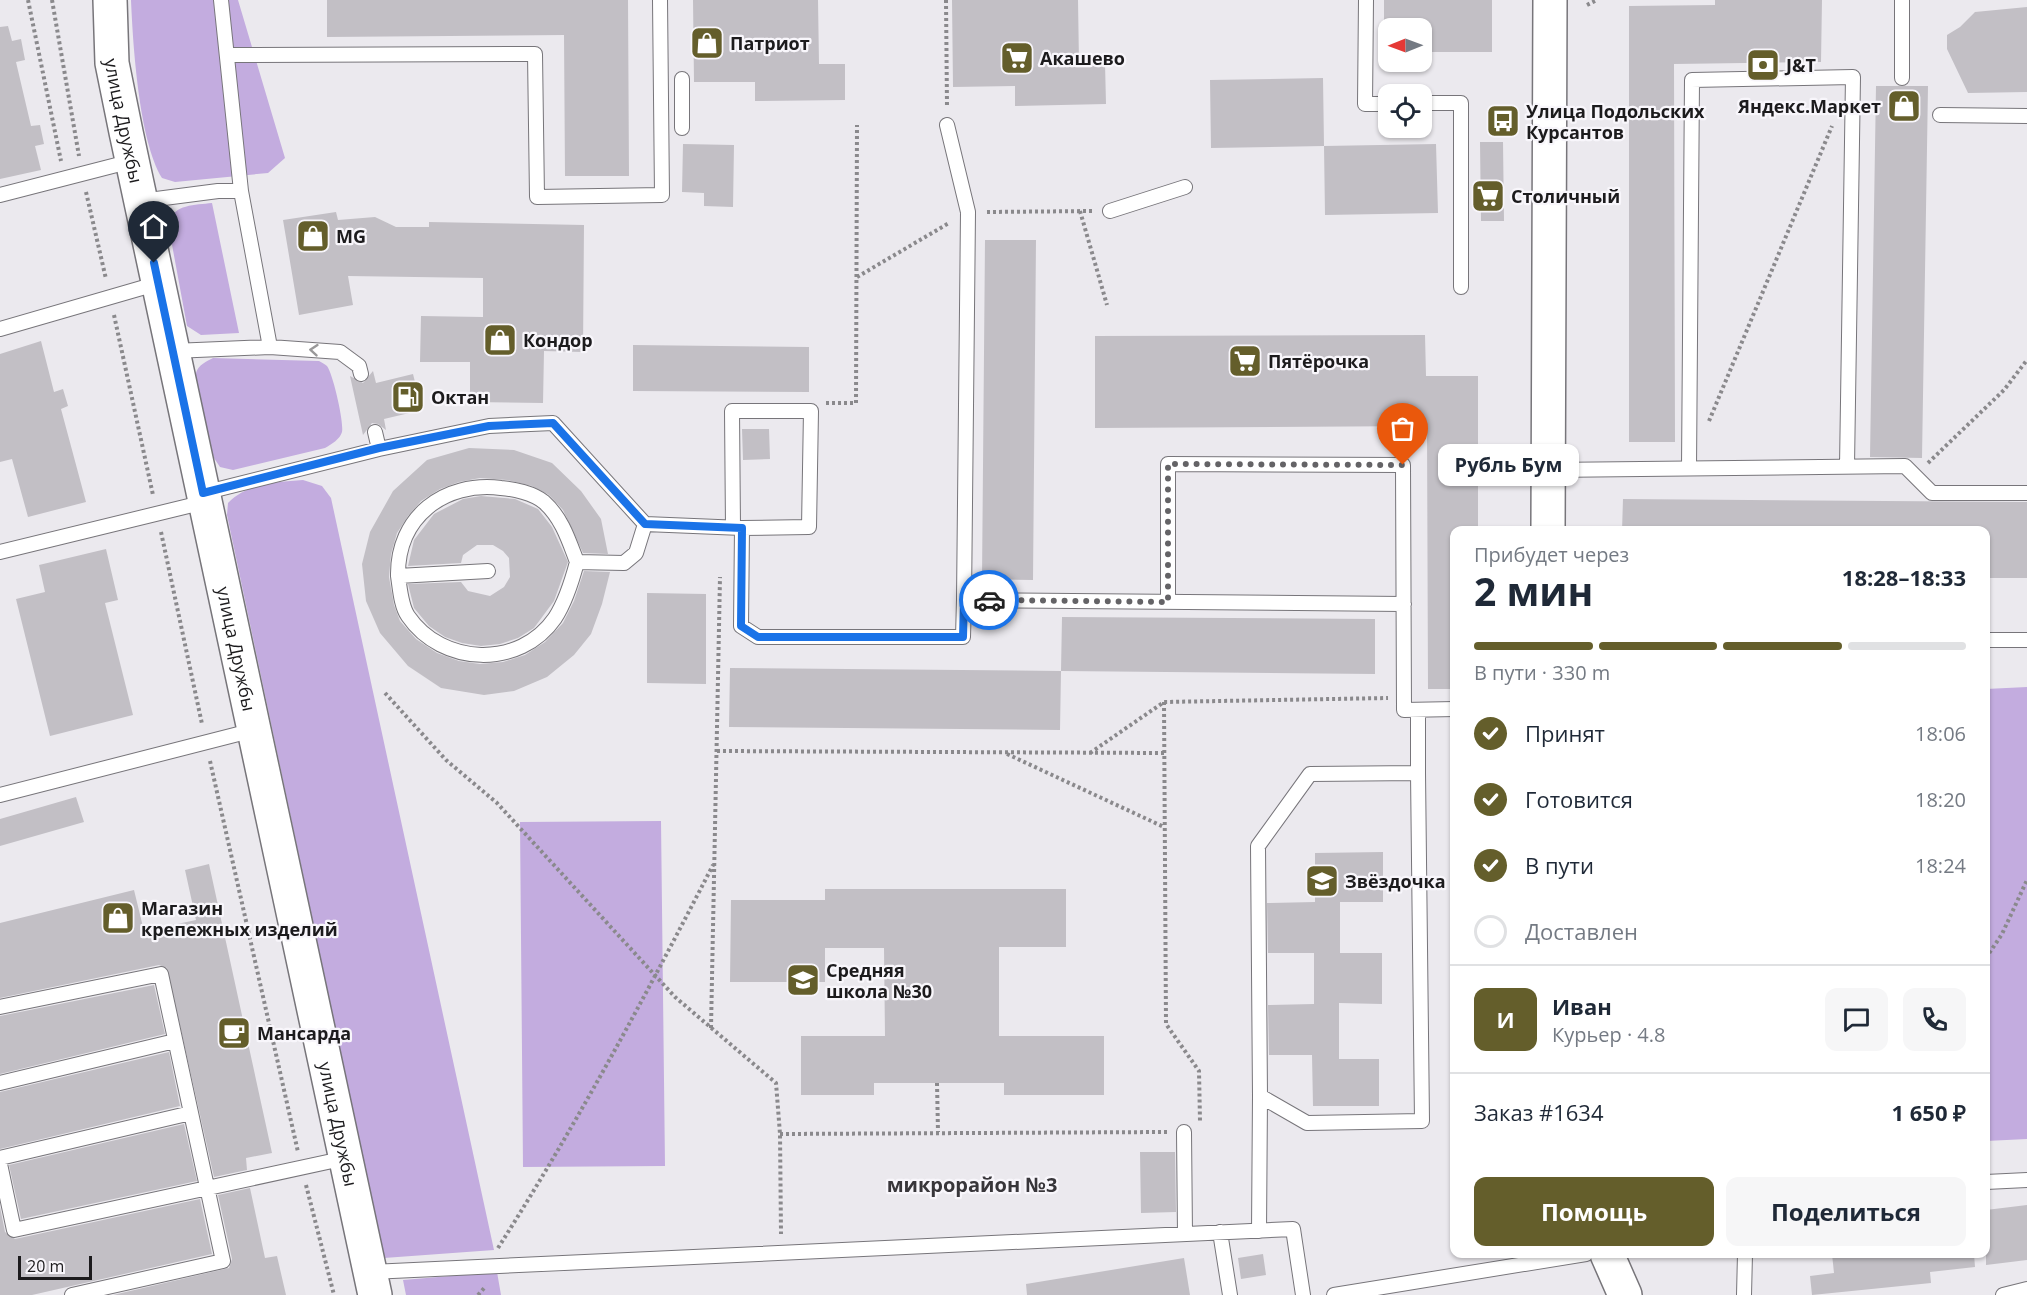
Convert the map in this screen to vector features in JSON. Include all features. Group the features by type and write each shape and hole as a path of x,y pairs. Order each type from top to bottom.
{"main road":[{"name":"улица Дружбы","path":"110,0 112,63 132,161 373,1284"},
{"path":"1548,526 1550,0"},
{"path":"1609,1258 1625,1295"}],"lane":[{"path":"221,0 241,191 270,347"},
{"path":"227,55 536,54 537,197 662,195 660,0"},
{"path":"1366,0 1365,104 1378,104"},
{"path":"1902,0 1902,78"},
{"path":"1689,468 1692,81 1852,76 1847,466"},
{"path":"682,79 682,128"},
{"path":"1432,103 1461,103 1461,287"},
{"path":"1941,116 2027,116"},
{"path":"0,552 157,513 204,497 379,448 489,426 553,423 645,524 738,527 809,527 810,411 732,411 738,527 741,626 758,637 963,637 968,212 947,125"},
{"path":"0,195 132,161"},
{"path":"1110,211 1185,187"},
{"path":"141,201 218,191 241,191"},
{"path":"0,329 159,283"},
{"path":"173,351 270,347 340,352 359,366 361,374"},
{"path":"375,432 379,448"},
{"path":"1168,602 1168,464 1403,465 1404,710 1450,709"},
{"path":"1548,470 1905,466 1932,493 2027,493"},
{"path":"482,486 515,489 543,502 563,526 577,562 566,598 554,619 532,640 512,650 488,656 461,654 440,646 422,633 407,615 398,576 398,556 410,528 428,506 453,492 482,486"},
{"path":"577,562 624,563 636,554 645,524"},
{"path":"398,576 488,571"},
{"path":"964,600 1404,604"},
{"path":"1990,640 2027,639"},
{"path":"1260,1096 1307,1123 1422,1121 1418,710"},
{"path":"0,795 254,730"},
{"path":"1259,1231 1258,846 1310,774 1418,773"},
{"path":"0,1007 161,974 223,1262 72,1295"},
{"path":"0,1083 175,1041"},
{"path":"0,1158 190,1113"},
{"path":"1185,1132 1185,1234"},
{"path":"0,1164 14,1230 346,1158"},
{"path":"1990,1182 2027,1180"},
{"path":"373,1284 782,1253 1293,1229 1303,1295"},
{"path":"1220,1232 1230,1295"},
{"path":"1334,1295 1561,1258"},
{"path":"1744,1295 1745,1258"},
{"path":"2003,1295 2027,1289"}],"path":[{"path":"28,0 65,178"},
{"path":"52,0 82,174 301,1167 334,1295"},
{"path":"945,0 947,125"},
{"path":"1587,5 1597,0"},
{"path":"1707,424 1834,120"},
{"path":"822,402 856,403 857,125"},
{"path":"1080,211 1107,305"},
{"path":"1915,476 2004,390 2027,360"},
{"path":"711,1028 720,574"},
{"path":"385,693 446,760 497,803 675,997 776,1083 780,1134 782,1253"},
{"path":"1089,753 1164,702 1404,698"},
{"path":"1164,702 1166,1024 1199,1071 1200,1129"},
{"path":"717,751 1164,753"},
{"path":"1005,753 1164,827"},
{"path":"498,1249 558,1153 656,976 714,861"},
{"path":"1990,952 2002,934 2027,880"},
{"path":"937,1083 938,1132"},
{"path":"780,1134 1185,1132"}],"shaded area":[{"path":"131,0 238,0 285,158 268,173 175,182 162,178 154,161 143,117 133,42"},
{"path":"212,203 239,333 201,335 187,326 168,223 175,212 180,209"},
{"path":"213,358 319,361 324,364 332,378 338,398 341,435 325,448 233,470 220,467 214,458 205,428 195,380 199,368"},
{"path":"303,480 322,486 331,498 494,1250 384,1258 227,515 228,503 244,491 263,485"},
{"path":"2027,687 2027,1139 1990,1141 1990,689"},
{"path":"661,821 665,1166 523,1167 520,822"},
{"path":"497,1272 501,1295 406,1295 403,1280"}],"building":[{"path":"327,0 628,0 629,176 565,176 564,35 327,37"},
{"path":"693,0 818,0 819,64 845,64 845,100 755,101 755,82 694,82"},
{"path":"952,0 1078,0 1079,63 1105,63 1106,104 1015,106 1015,86 953,87"},
{"path":"1384,0 1492,0 1492,52 1432,52 1432,18 1384,18"},
{"path":"1715,0 1822,0 1821,62 1674,64 1675,442 1629,442 1629,6 1715,5"},
{"path":"2027,7 2027,92 1968,93 1947,49 1947,35 1960,27 1975,12"},
{"path":"8,26 12,41 21,39 25,60 16,62 31,126 40,125 44,144 35,146 41,170 0,179 0,27"},
{"path":"1323,78 1324,146 1211,148 1210,80"},
{"path":"1876,86 1928,86 1922,458 1870,457"},
{"path":"1480,142 1503,142 1504,221 1481,221"},
{"path":"683,144 734,145 733,207 704,206 704,193 682,192"},
{"path":"1436,144 1438,213 1325,215 1324,146"},
{"path":"336,212 338,220 375,217 396,227 429,227 429,222 584,225 583,352 544,351 543,403 470,402 470,362 420,362 421,316 483,317 483,278 348,276 353,305 299,315 283,220"},
{"path":"985,240 1036,240 1033,580 982,579"},
{"path":"1425,335 1426,376 1478,376 1478,526 1450,526 1450,689 1428,689 1427,426 1095,428 1095,336"},
{"path":"41,341 54,392 63,389 68,406 61,409 86,502 28,517 12,459 0,462 0,354"},
{"path":"633,345 809,347 809,392 633,391"},
{"path":"373,371 376,383 413,374 422,410 384,419 386,430 372,423 363,435 350,376 363,383"},
{"path":"742,429 769,429 770,459 743,460"},
{"path":"469,448 514,450 552,463 581,491 601,519 608,554 583,553 563,510 549,495 532,486 507,480 480,478 440,489 421,501 408,516 397,533 391,554 389,577 394,605 400,621 416,639 437,653 459,661 480,664 503,662 525,655 545,642 563,623 574,601 584,571 610,572 591,634 574,655 547,677 514,691 484,695 441,688 408,666 380,633 366,601 362,564 370,532 393,491 427,460"},
{"path":"481,496 515,499 538,509 552,527 568,562 554,601 534,628 518,638 500,644 481,646 445,637 429,626 414,608 408,584 461,582 468,591 490,596 504,587 510,577 509,558 503,551 493,545 477,545 463,555 461,563 408,566 414,540 434,514 463,499"},
{"path":"1623,499 2027,502 2027,578 1990,578 1990,526 1622,526"},
{"path":"106,549 118,600 105,603 133,715 50,736 16,599 45,592 39,565"},
{"path":"647,593 706,594 706,684 647,683"},
{"path":"1062,617 1375,619 1375,674 1061,671"},
{"path":"730,668 1061,671 1060,730 729,727"},
{"path":"76,797 84,822 0,846 0,819"},
{"path":"1383,852 1383,902 1340,902 1340,953 1382,953 1382,1004 1339,1003 1339,1059 1379,1059 1379,1106 1313,1106 1312,1055 1269,1055 1268,1005 1314,1004 1314,953 1268,953 1267,903 1315,902 1315,853"},
{"path":"209,864 272,1153 246,1158 247,1170 214,1177 167,968 159,965 0,998 0,923 134,890 144,931 196,920 185,870"},
{"path":"825,889 1066,889 1066,947 999,947 999,1036 1104,1036 1104,1095 1004,1095 1004,1083 874,1083 874,1095 801,1095 801,1036 885,1036 884,948 825,948 825,982 730,982 731,900 825,900"},
{"path":"154,985 165,1034 0,1074 0,1016"},
{"path":"169,1052 180,1106 0,1149 0,1092"},
{"path":"184,1124 197,1181 21,1219 9,1165"},
{"path":"1140,1152 1175,1152 1176,1212 1141,1213"},
{"path":"250,1188 265,1258 277,1256 286,1295 113,1295 229,1268 232,1259 218,1195"},
{"path":"200,1199 212,1254 32,1295 0,1295 0,1207 5,1232 15,1239"},
{"path":"2027,1205 2027,1260 1986,1265 1986,1258 1990,1258 1990,1210"},
{"path":"1263,1254 1266,1275 1241,1279 1238,1258"},
{"path":"1184,1258 1190,1295 1027,1295 1026,1284"},
{"path":"1832,1258 1974,1258 1975,1267 1930,1272 1931,1283 1812,1295 1810,1276 1834,1273"}],"way so far":[{"path":"989,600 1168,602 1168,464 1403,465"}],"place":[{"name":"Патриот","path":"707,43"},
{"name":"Акашево","path":"1017,58"},
{"name":"J&T","path":"1763,65"},
{"name":"Яндекс.Маркет","path":"1904,106"},
{"name":"Улица Подольских Курсантов","path":"1503,121"},
{"name":"Столичный","path":"1488,196"},
{"name":"MG","path":"313,236"},
{"name":"Кондор","path":"500,340"},
{"name":"Пятёрочка","path":"1245,361"},
{"name":"Октан","path":"408,397"},
{"name":"Рубль Бум","path":"1403,465"},
{"name":"Звёздочка","path":"1322,881"},
{"name":"Магазин крепежных изделий","path":"118,918"},
{"name":"Средняя школа №30","path":"803,980"},
{"name":"Мансарда","path":"234,1033"}],"district":[{"name":"микрорайон №3","path":"972,1184"}],"route":[{"path":"154,263 203,493 379,448 489,426 553,423 645,524 742,528 741,626 758,637 963,637 964,600 989,600"}]}
